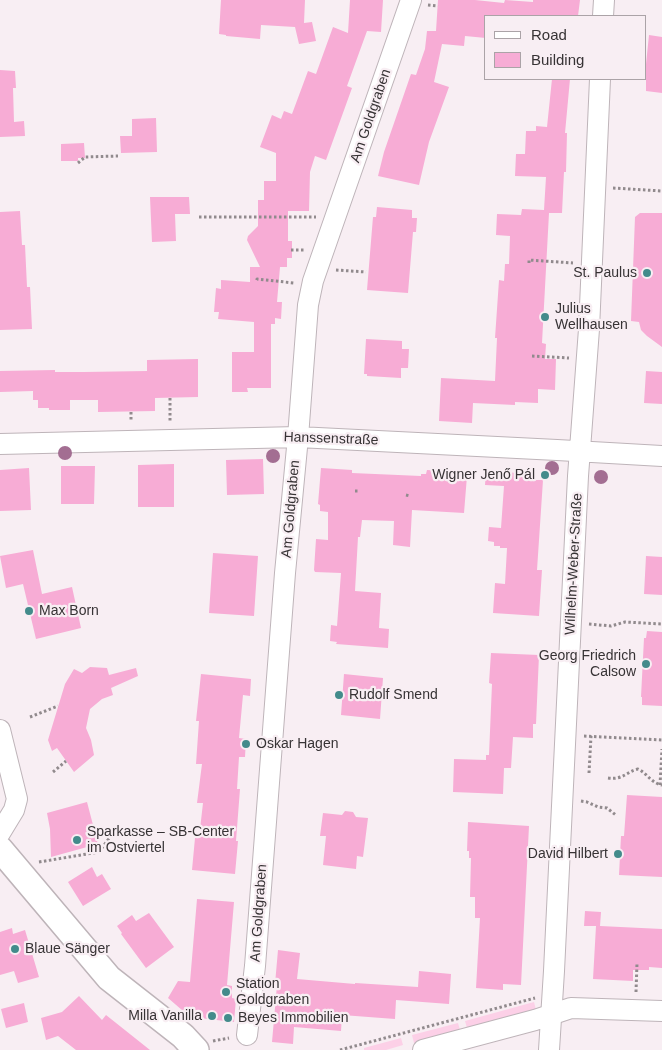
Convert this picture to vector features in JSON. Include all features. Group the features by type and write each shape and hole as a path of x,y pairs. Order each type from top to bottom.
{"street":[{"path":"603,15 604,0"},
{"name":"Am Goldgraben","path":"247,1035 255,966 285,573 308,305 315,277 336,217 420,3"},
{"name":"Wilhelm-Weber-Straße","path":"549,1050 580,452 592,264 600,80"},
{"name":"Hanssenstraße","path":"0,444 298,437 662,456"},
{"path":"0,730 17,799 14,810 0,833"},
{"path":"0,849 109,978 183,1036 194,1048"},
{"path":"423,1050 535,1020 571,1008 662,1011"}],"path":[{"path":"420,3 438,6"},
{"path":"78,164 85,157 118,156"},
{"path":"595,187 662,191"},
{"path":"199,217 336,217"},
{"path":"529,263 529,260 592,264"},
{"path":"257,280 366,272"},
{"path":"532,356 587,358"},
{"path":"170,398 171,440"},
{"path":"571,622 611,626 626,622 662,624"},
{"path":"30,716 58,706"},
{"path":"589,773 589,736 662,740"},
{"path":"608,778 619,778 638,770 656,784 661,785 662,749"},
{"path":"53,772 66,760"},
{"path":"563,799 587,802 598,807 607,808 617,816"},
{"path":"39,862 100,852 110,837"},
{"path":"637,963 637,972"},
{"path":"340,1050 553,993"}],"shaded area":[{"path":"534,1002 536,1010 467,1028 465,1021"},
{"path":"458,1023 460,1030 414,1043 412,1035"},
{"path":"401,1038 403,1045 386,1050 364,1050 364,1048"}],"building":[{"path":"221,0 305,0 304,23 312,22 316,41 299,44 295,27 261,25 260,39 219,34"},
{"path":"350,0 383,0 381,32 367,31 347,86 352,88 326,160 315,156 310,172 309,211 288,211 288,241 292,241 292,258 287,258 287,267 280,267 277,302 282,302 281,319 275,318 275,324 271,324 271,388 247,388 248,392 232,392 232,352 254,352 254,322 218,319 219,312 214,312 216,288 221,289 221,280 250,282 250,267 260,267 247,240 248,236 258,226 258,200 264,200 264,181 276,181 276,153 260,147 272,115 281,119 284,111 292,114 308,71 316,74 333,27 348,33"},
{"path":"438,0 475,0 504,3 505,0 533,2 533,0 580,0 578,15 484,15 484,38 465,36 464,46 442,44 434,82 449,87 429,142 419,185 378,176 384,152 411,74 416,75 425,49 427,31 436,31"},
{"path":"649,35 662,37 662,93 646,91"},
{"path":"0,70 15,71 16,88 13,88 14,122 24,121 25,136 0,137"},
{"path":"552,80 570,80 565,133 567,133 566,172 564,172 562,213 549,213 542,343 546,344 545,359 556,359 555,390 538,389 538,403 515,402 515,405 473,403 472,423 439,421 441,378 495,381 497,338 495,338 499,280 504,281 505,264 509,264 510,236 496,235 497,214 521,215 522,209 544,210 546,177 515,176 516,154 525,154 526,131 536,131 536,126 547,127"},
{"path":"156,118 157,152 121,153 120,136 132,136 132,119"},
{"path":"84,143 85,158 78,158 78,161 61,161 61,144"},
{"path":"150,197 189,197 190,214 175,214 176,241 152,242"},
{"path":"377,207 412,210 412,218 417,218 416,232 413,232 408,293 367,290 373,217 376,217"},
{"path":"20,211 22,245 25,245 27,287 30,287 32,329 0,330 0,212"},
{"name":"St. Paulus","path":"640,213 662,213 662,347 641,330 639,322 631,321 635,217"},
{"path":"366,339 402,341 402,349 409,349 408,368 401,368 401,378 367,376 367,374 364,374"},
{"path":"198,359 198,397 155,398 155,411 98,412 98,400 70,400 70,410 49,410 49,408 38,408 38,400 33,400 33,391 0,392 0,371 147,371 147,360"},
{"path":"646,371 662,372 662,404 644,403"},
{"path":"263,459 264,494 227,495 226,460"},
{"path":"174,464 174,507 138,507 138,465"},
{"path":"61,466 95,466 94,504 61,504"},
{"path":"29,468 31,510 0,511 0,470"},
{"path":"321,468 352,470 352,473 421,476 421,474 426,474 427,470 447,471 447,475 467,476 464,513 412,510 410,547 393,545 394,521 362,520 360,537 358,537 355,591 381,593 379,628 389,629 388,648 336,644 337,642 330,641 331,625 337,626 341,573 315,572 314,570 316,539 328,540 328,512 320,511 320,505 318,504"},
{"path":"486,471 535,474 534,480 543,480 537,570 542,570 539,616 493,613 495,583 505,584 507,548 494,546 494,542 488,541 489,527 501,528 504,486 485,485"},
{"path":"33,550 42,594 72,587 81,628 36,639 23,584 6,588 0,556"},
{"path":"213,553 258,556 254,616 209,613"},
{"path":"646,556 662,557 662,595 644,594"},
{"path":"647,631 662,632 662,706 642,705 644,638 646,638"},
{"path":"491,653 539,655 536,724 533,724 533,738 513,737 511,768 504,768 503,794 453,792 454,759 486,760 486,755 489,755 492,684 489,683"},
{"path":"90,667 107,668 109,675 136,668 138,676 111,688 113,695 102,699 90,709 86,728 94,755 74,772 57,748 52,751 48,740 65,684 74,669 82,673"},
{"path":"201,674 251,679 250,696 243,695 239,738 246,739 245,757 239,757 237,789 240,789 235,874 192,870 195,838 199,838 203,803 197,803 202,764 196,764 199,721 196,721"},
{"path":"344,674 383,678 380,719 341,715"},
{"path":"627,795 662,797 662,877 619,875 621,836 624,836"},
{"path":"87,802 98,844 51,857 50,829 47,813"},
{"path":"345,811 353,812 356,817 368,818 363,857 357,856 356,869 323,865 326,836 320,836 323,813 342,815"},
{"path":"468,822 529,826 521,985 503,984 503,990 476,988 480,918 475,918 475,897 470,897 471,858 469,858 469,851 467,851"},
{"path":"92,867 97,877 102,874 111,889 83,906 68,882"},
{"path":"197,899 234,902 227,985 232,986 232,998 236,999 234,1022 190,1017 168,998 178,981 190,982"},
{"path":"585,911 601,912 600,926 662,929 662,968 649,967 649,970 633,970 633,981 593,979 596,926 584,926"},
{"path":"149,913 174,947 146,968 117,926 132,915 136,921"},
{"name":"Blaue Sänger","path":"12,928 13,934 25,930 39,977 18,983 14,971 0,975 0,932"},
{"path":"278,950 300,953 297,979 418,987 419,971 451,974 449,1004 396,1000 395,1019 342,1015 341,1031 294,1027 293,1044 272,1042"},
{"path":"79,996 102,1020 106,1015 150,1050 76,1050 58,1036 46,1040 41,1018 62,1012"},
{"path":"24,1003 28,1022 6,1028 1,1009"}],"place":[{"name":"St. Paulus","path":"647,273"},
{"name":"Julius Wellhausen","path":"545,317"},
{"name":"Wigner Jenő Pál","path":"545,475"},
{"name":"Max Born","path":"29,611"},
{"name":"Georg Friedrich Calsow","path":"646,664"},
{"name":"Rudolf Smend","path":"339,695"},
{"name":"Oskar Hagen","path":"246,744"},
{"name":"Sparkasse – SB-Center im Ostviertel","path":"77,840"},
{"name":"David Hilbert","path":"618,854"},
{"name":"Blaue Sänger","path":"15,949"},
{"name":"Station Goldgraben","path":"226,992"},
{"name":"Milla Vanilla","path":"212,1016"},
{"name":"Beyes Immobilien","path":"228,1018"}]}
